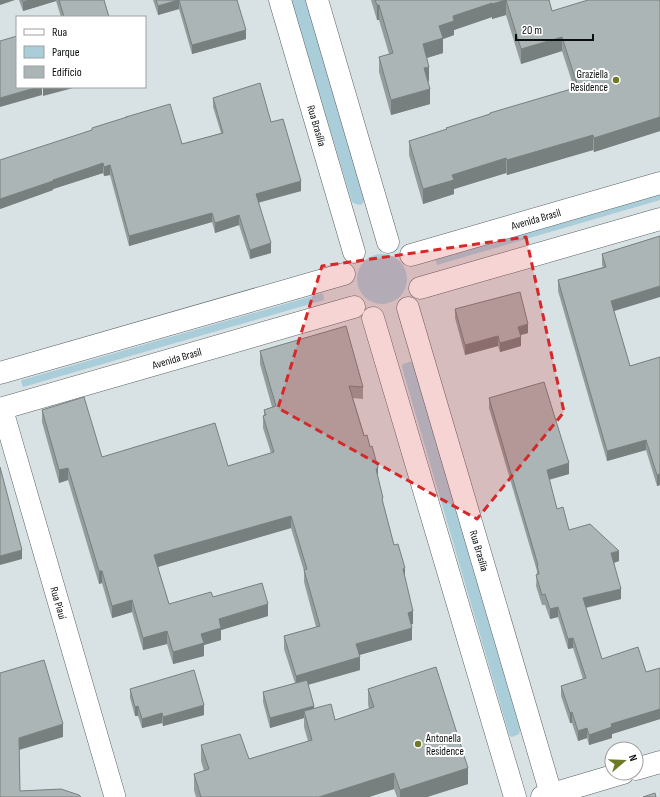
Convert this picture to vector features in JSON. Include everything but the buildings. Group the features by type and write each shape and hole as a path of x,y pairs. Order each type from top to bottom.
{"street":[{"name":"Rua Brasília","path":"280,0 354,252"},
{"path":"317,0 388,242"},
{"name":"Avenida Brasil","path":"411,255 660,183"},
{"path":"420,288 660,218"},
{"path":"376,241 388,242 401,246 411,255 417,264 420,275 420,288 408,308 398,314 386,318 373,318 354,307 347,297 344,286 344,274 346,265 354,252 365,245 376,241"},
{"path":"0,373 344,274"},
{"name":"Avenida Brasil","path":"1,409 354,307"},
{"name":"Rua Brasília","path":"408,308 547,796"},
{"path":"373,318 515,797"},
{"name":"Rua Piauí","path":"1,409 115,797"},
{"path":"644,767 660,762"},
{"path":"547,796 604,779"}],"highlighted area":[{"path":"526,237 564,412 477,519 278,408 322,266"}],"green space":[{"path":"291,0 307,0 365,200 361,205 352,202"},
{"path":"660,194 660,200 437,265 435,259"},
{"path":"382,254 396,258 403,265 407,279 403,293 396,300 382,304 368,300 361,293 357,279 361,265 368,258"},
{"path":"323,293 324,300 23,387 21,381 22,380"},
{"path":"413,362 520,720 519,734 512,737 509,734 403,371 403,364"}],"place":[{"name":"Graziella Residence","path":"616,80"},
{"name":"Antonella Residence","path":"418,744"}]}
